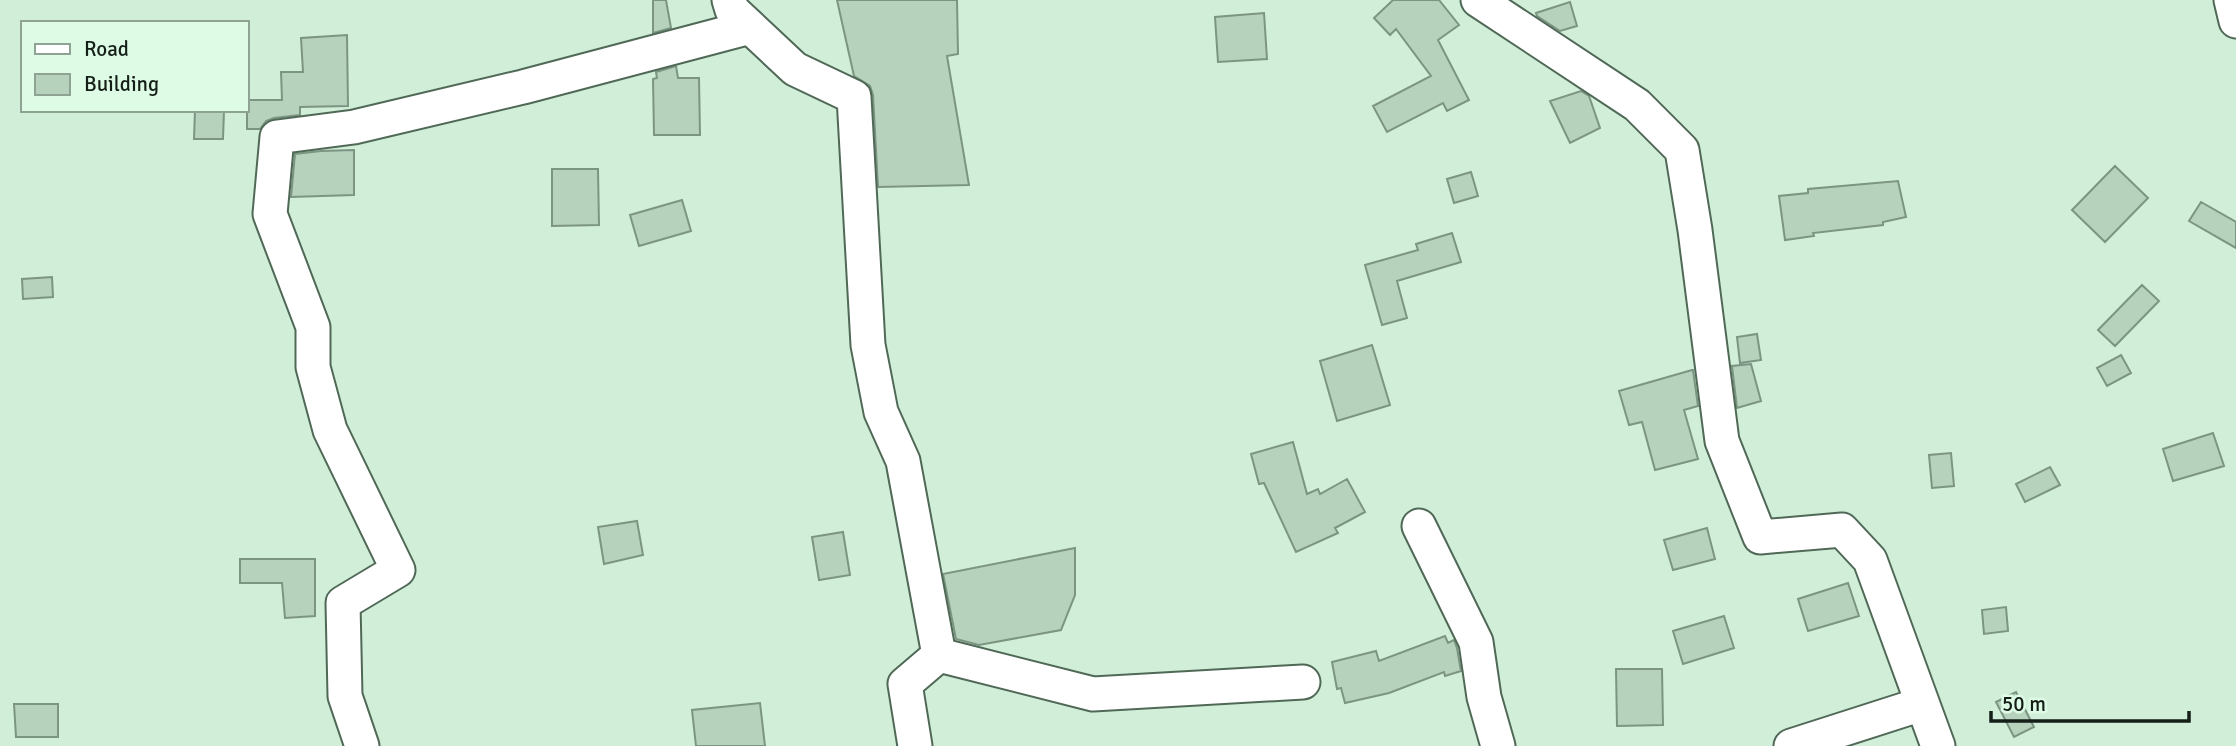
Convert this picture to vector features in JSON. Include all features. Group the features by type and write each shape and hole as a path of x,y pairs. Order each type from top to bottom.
{"street":[{"path":"729,0 732,10 795,69 854,97 868,345 881,412 903,461 939,656"},
{"path":"1478,0 1637,105 1682,150 1722,441 1760,537 1842,530 1870,560 1938,746"},
{"path":"362,746 345,696 343,603 398,570 330,430 313,367 313,327 270,214 277,137 354,127 523,87 750,27"},
{"path":"1419,526 1476,642 1484,697 1498,746"},
{"path":"939,656 1093,694 1303,682"},
{"path":"915,746 905,684 939,656"},
{"path":"1791,746 1922,704"}],"building":[{"path":"653,0 666,0 671,28 653,33"},
{"path":"837,0 957,0 958,54 947,56 969,185 878,187 873,95 870,86 854,76"},
{"path":"1393,0 1439,0 1459,25 1438,40 1469,100 1447,111 1443,103 1387,132 1373,106 1431,76 1396,29 1390,35 1374,18"},
{"path":"1570,2 1577,26 1560,31 1537,16 1536,13"},
{"path":"1264,13 1267,59 1218,62 1215,17"},
{"path":"347,35 348,106 300,107 300,115 274,118 266,121 260,129 247,129 248,100 282,100 281,72 303,72 301,38"},
{"path":"676,66 678,78 699,78 700,135 654,135 653,79 657,78 656,72"},
{"path":"1581,91 1589,96 1600,128 1570,143 1550,101"},
{"path":"195,112 224,112 223,139 194,139"},
{"path":"354,150 354,195 291,197 295,154"},
{"path":"2115,166 2148,198 2105,242 2072,210"},
{"path":"552,169 598,169 599,225 552,226"},
{"path":"1471,172 1478,196 1454,203 1447,179"},
{"path":"1898,181 1906,217 1883,222 1883,225 1813,233 1814,236 1785,240 1779,196 1808,193 1808,189"},
{"path":"682,200 691,231 639,246 630,215"},
{"path":"2201,202 2236,222 2236,248 2189,221"},
{"path":"1452,233 1461,262 1397,281 1407,318 1382,325 1365,265 1418,250 1416,244"},
{"path":"52,277 53,297 23,299 22,279"},
{"path":"2142,285 2159,301 2115,346 2098,330"},
{"path":"1757,334 1761,360 1740,363 1737,337"},
{"path":"1372,345 1390,405 1337,421 1320,361"},
{"path":"2121,355 2131,373 2107,386 2097,368"},
{"path":"1751,364 1761,401 1737,408 1732,366"},
{"path":"1693,370 1698,406 1684,410 1698,459 1655,470 1642,422 1629,425 1619,391"},
{"path":"2213,433 2224,466 2173,481 2163,449"},
{"path":"1293,442 1307,494 1318,489 1320,494 1347,479 1365,512 1335,528 1338,533 1296,552 1264,483 1259,484 1251,454"},
{"path":"1951,453 1954,486 1932,488 1929,455"},
{"path":"2050,467 2060,485 2025,502 2016,484"},
{"path":"637,521 643,555 604,564 598,527"},
{"path":"1707,528 1715,559 1673,570 1664,540"},
{"path":"843,532 850,575 819,580 812,537"},
{"path":"1075,548 1075,595 1061,630 979,645 956,639 943,574"},
{"path":"240,559 315,559 315,616 285,618 282,583 240,583"},
{"path":"1848,583 1859,616 1808,631 1798,599"},
{"path":"2006,607 2008,631 1984,634 1982,610"},
{"path":"1724,616 1734,648 1683,664 1673,631"},
{"path":"1445,636 1448,643 1454,640 1461,671 1445,676 1444,672 1389,693 1345,703 1341,688 1337,689 1332,662 1376,651 1379,661"},
{"path":"1616,669 1662,669 1663,725 1617,726"},
{"path":"2016,692 2034,727 2014,737 1996,702"},
{"path":"760,703 765,746 696,746 692,710"},
{"path":"14,704 58,704 58,737 16,737"}]}
